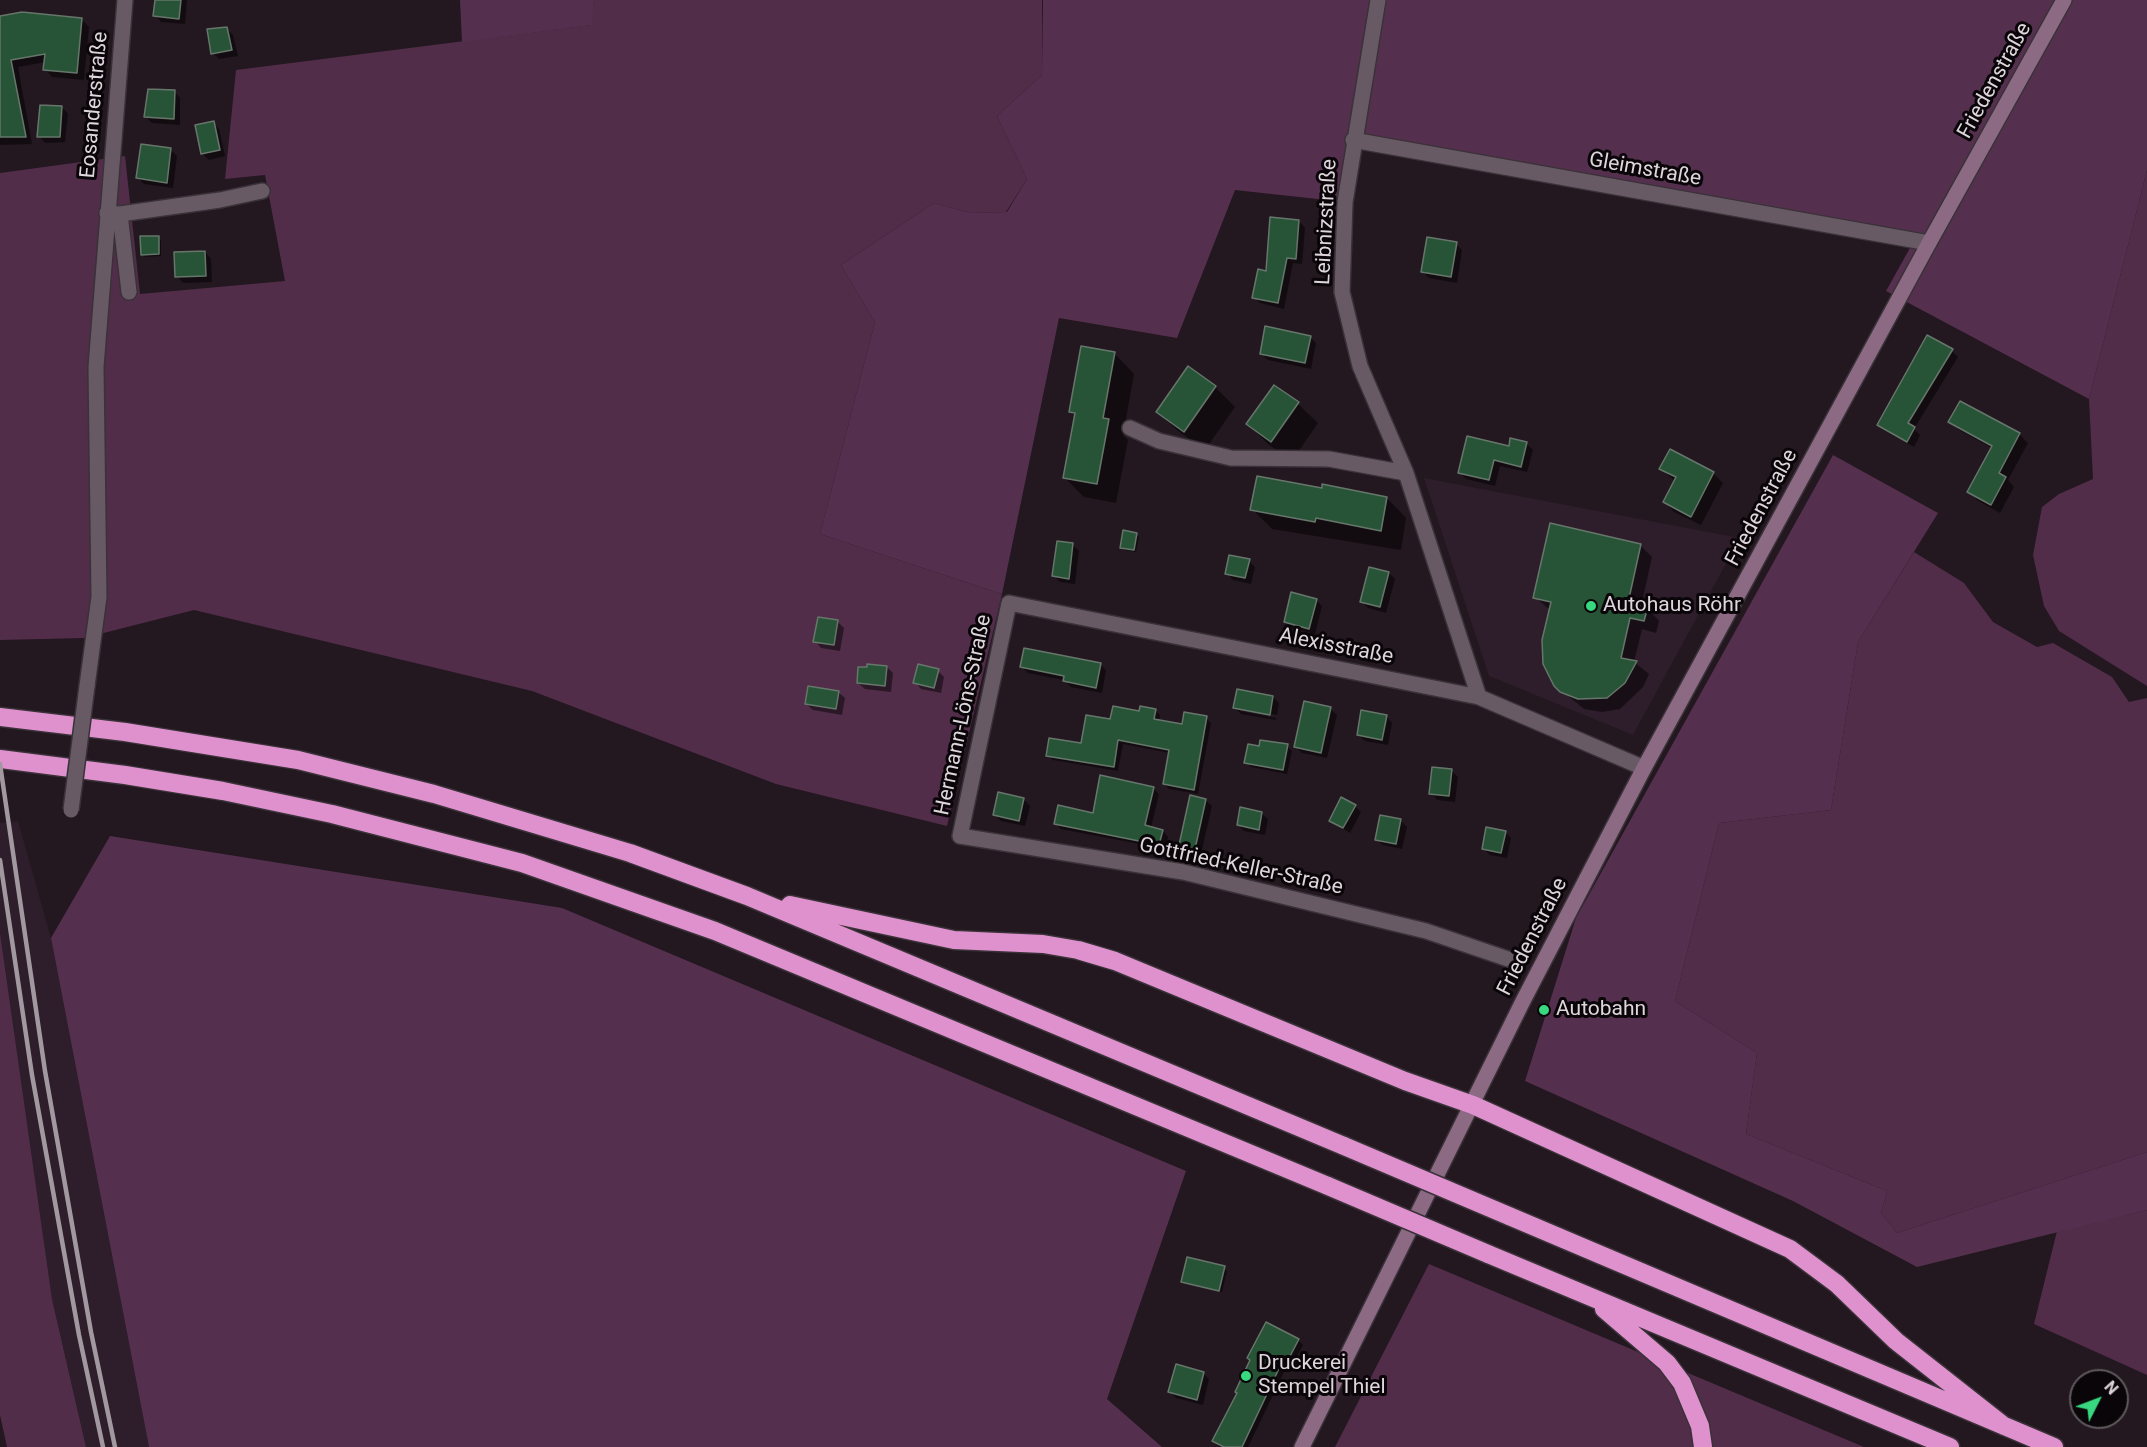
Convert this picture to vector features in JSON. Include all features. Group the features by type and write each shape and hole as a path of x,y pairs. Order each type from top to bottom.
{"highway":[{"path":"0,717 125,732 298,760 529,821 630,853 747,896 2055,1447"},
{"path":"0,759 125,775 223,791 364,822 522,863 726,935 1950,1447"},
{"path":"747,896 954,940 1043,944 1097,955 1406,1081 1473,1105 1790,1249 1837,1284 1896,1341 2004,1426"},
{"path":"1592,1298 1666,1363 1682,1383 1700,1426 1703,1447"}],"main road":[{"name":"Friedenstraße","path":"1302,1447 1523,1001 1644,768 1929,243 2064,0"}],"street":[{"name":"Eosanderstraße","path":"114,214 124,0"},
{"name":"Leibnizstraße","path":"1378,0 1353,140 1345,201 1342,292 1360,366 1406,473 1479,697"},
{"name":"Gleimstraße","path":"1353,140 1904,236 1929,243"},
{"path":"114,214 220,200 262,191"},
{"path":"114,214 129,292"},
{"path":"71,810 99,597 96,367 114,214"},
{"path":"1130,428 1159,441 1231,458 1329,459 1406,473"},
{"name":"Alexisstraße","path":"1009,603 1479,697 1644,768"},
{"name":"Hermann-Löns-Straße","path":"960,836 1009,603"},
{"name":"Gottfried-Keller-Straße","path":"960,836 1183,872 1426,931 1508,959"}],"shaded area":[{"path":"460,0 594,0 592,25 462,42"},
{"path":"594,0 1042,0 1042,75 997,116 1027,179 1006,212 971,213 934,203 841,265 875,322 820,534 1002,594 947,826 776,784 532,691 194,610 84,638 0,640 0,173 125,156 140,294 285,281 265,175 225,179 236,70 591,25"},
{"path":"1043,0 2147,0 2147,170 2089,399 1886,291 1915,239 1354,140 1345,202 1235,190 1177,338 1059,318 1002,594 820,534 875,322 841,265 934,203 971,213 1007,212 1027,179 997,116 1042,75"},
{"path":"2147,170 2147,686 2059,631 2044,606 2033,555 2042,507 2059,494 2093,479 2089,399"},
{"path":"1833,455 1938,513 1858,642 1831,810 1719,823 1675,1001 1757,1053 1746,1134 1887,1191 1881,1213 1897,1233 2147,1152 2147,1210 1917,1267 1793,1201 1525,1081 1576,918"},
{"path":"1424,478 1740,538 1633,735 1489,676"},
{"path":"1914,552 1964,583 1993,622 2037,647 2053,643 2112,677 2129,702 2147,698 2147,1152 1897,1233 1881,1213 1887,1191 1746,1134 1757,1053 1675,1001 1719,823 1831,810 1858,642"},
{"path":"18,821 51,938 149,1447 86,1447 52,1299 0,933 0,823"},
{"path":"110,836 562,908 1186,1171 1107,1399 1162,1447 149,1447 51,938"},
{"path":"0,933 52,1299 86,1447 7,1447 0,1415"},
{"path":"2147,1210 2147,1375 2034,1324 2057,1231"},
{"path":"1429,1264 1864,1447 1335,1447"}],"building":[{"path":"155,0 181,0 179,19 153,16"},
{"path":"22,12 82,18 77,73 43,70 45,54 11,60 26,137 0,137 0,16"},
{"path":"227,27 232,50 211,54 207,29"},
{"path":"148,89 175,90 174,119 144,117"},
{"path":"40,105 62,106 60,137 37,137"},
{"path":"214,121 220,150 201,154 195,125"},
{"path":"141,144 171,148 167,183 136,178"},
{"path":"1270,217 1299,220 1296,259 1287,258 1278,303 1252,298 1258,269 1266,271"},
{"path":"140,236 159,236 159,254 141,255"},
{"path":"1427,237 1457,242 1451,277 1421,272"},
{"path":"205,251 206,276 175,277 174,252"},
{"path":"1265,326 1311,336 1305,363 1260,354"},
{"path":"1927,335 1953,349 1908,423 1915,427 1907,442 1877,425"},
{"path":"1081,346 1115,352 1103,418 1109,419 1097,484 1063,478 1075,413 1069,412"},
{"path":"1188,366 1216,386 1184,432 1156,412"},
{"path":"1274,385 1299,402 1271,442 1246,424"},
{"path":"1960,401 2020,433 1999,473 2006,477 1991,505 1967,492 1992,446 1948,422"},
{"path":"1467,436 1509,446 1510,438 1527,442 1521,467 1494,460 1489,480 1458,473"},
{"path":"1670,449 1714,472 1691,517 1663,502 1676,477 1659,469"},
{"path":"1257,476 1322,488 1322,484 1387,497 1381,531 1316,518 1315,522 1250,510"},
{"path":"1550,523 1641,544 1628,603 1648,607 1644,621 1630,618 1621,658 1637,661 1625,683 1607,698 1578,699 1560,692 1554,686 1543,664 1542,640 1551,602 1533,598"},
{"path":"1123,530 1137,533 1134,550 1120,548"},
{"path":"1057,541 1073,543 1069,579 1052,576"},
{"path":"1229,555 1250,559 1245,578 1225,574"},
{"path":"1369,567 1389,572 1380,607 1360,602"},
{"path":"1291,592 1317,599 1309,629 1284,622"},
{"path":"818,617 838,620 834,645 813,642"},
{"path":"1024,648 1101,663 1096,688 1063,681 1064,676 1020,667"},
{"path":"867,664 887,666 885,686 857,683 858,667 867,667"},
{"path":"918,664 939,669 934,688 913,683"},
{"path":"808,686 839,691 836,709 805,704"},
{"path":"1237,689 1273,696 1270,715 1233,708"},
{"path":"1304,701 1331,707 1321,753 1294,747"},
{"path":"1113,706 1139,711 1140,706 1156,709 1154,719 1182,724 1184,712 1207,716 1194,790 1163,784 1169,750 1118,740 1114,767 1046,756 1049,738 1081,743 1086,715 1110,719"},
{"path":"1361,710 1387,715 1382,740 1357,735"},
{"path":"1260,740 1288,744 1283,770 1244,763 1248,744 1259,746"},
{"path":"1432,767 1452,769 1449,796 1429,794"},
{"path":"1100,775 1154,787 1145,825 1163,830 1159,845 1054,824 1058,805 1093,813"},
{"path":"998,792 1024,798 1019,821 993,815"},
{"path":"1190,795 1206,799 1195,849 1179,845"},
{"path":"1341,797 1356,805 1343,828 1329,821"},
{"path":"1240,807 1262,812 1259,830 1237,825"},
{"path":"1380,815 1401,819 1396,844 1375,840"},
{"path":"1486,827 1506,831 1501,853 1482,849"},
{"path":"1187,1257 1225,1266 1219,1291 1181,1282"},
{"path":"1266,1322 1299,1339 1288,1360 1284,1358 1242,1447 1224,1447 1212,1441 1237,1393 1235,1392 1250,1360 1247,1358"},
{"path":"1176,1364 1204,1372 1197,1400 1168,1392"}],"railway":[{"path":"0,764 45,1071 91,1332 115,1447"},
{"path":"0,860 32,1075 79,1335 103,1447"}],"place":[{"name":"Autohaus Röhr","path":"1591,606"},
{"name":"Autobahn","path":"1544,1010"},
{"name":"Druckerei Stempel Thiel","path":"1246,1376"}]}
